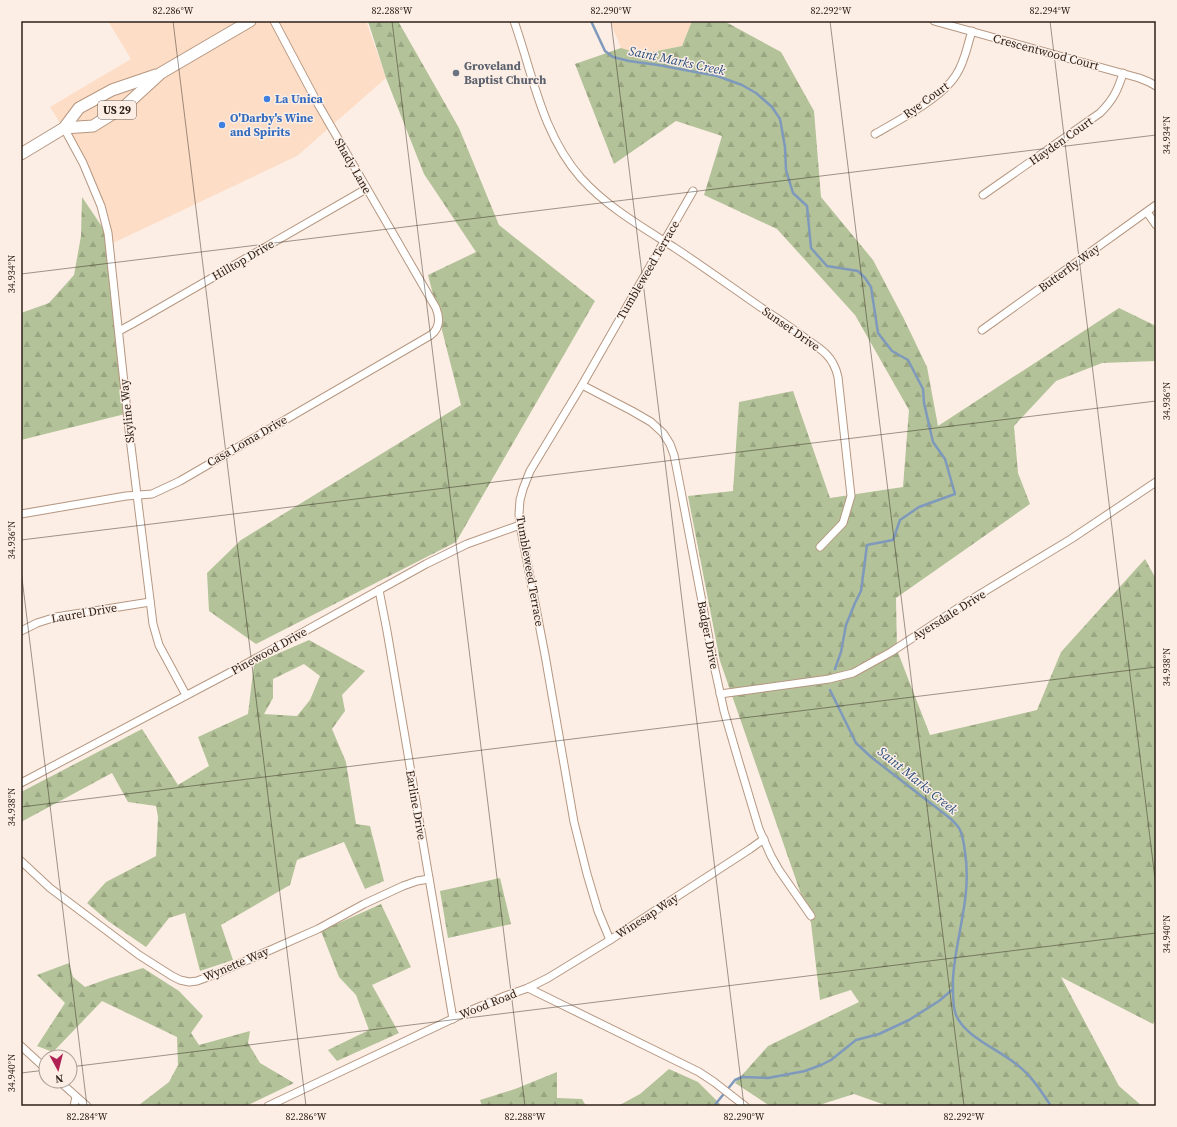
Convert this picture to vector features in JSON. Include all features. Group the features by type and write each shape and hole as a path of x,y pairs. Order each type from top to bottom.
{"main road":[{"name":"US 29","path":"21,154 64,128 79,108 112,90 161,73 250,21"},
{"name":"US 29","path":"64,128 93,126 125,106 161,73"}],"street":[{"name":"Shady Lane","path":"274,21 318,104 436,308"},
{"name":"Sunset Drive","path":"514,21 544,116 553,137 564,156 581,177 602,198 622,213 812,343 827,354 833,363 838,377 851,496 843,523 820,547"},
{"name":"Crescentwood Court","path":"934,21 1123,73 1139,78 1156,86"},
{"name":"Rye Court","path":"875,134 930,100 952,82 962,65 972,31"},
{"name":"Hayden Court","path":"983,195 1100,113 1114,97 1123,73"},
{"name":"Skyline Way","path":"64,128 83,163 104,217 108,233 152,624 159,645 186,695"},
{"name":"Hilltop Drive","path":"119,331 366,189"},
{"name":"Tumbleweed Terrace","path":"610,940 598,911 574,822 545,655 520,525 520,500 527,478 537,458 582,385 693,191"},
{"name":"Butterfly Way","path":"982,330 1156,205"},
{"path":"1147,212 1156,225"},
{"name":"Casa Loma Drive","path":"21,514 126,496 152,494 180,481 431,335 438,324 438,314 436,308"},
{"name":"Badger Drive","path":"582,385 651,422 670,444 674,455 720,694 738,759 759,829 771,856 811,916"},
{"name":"Ayersdale Drive","path":"720,694 754,691 829,680 853,672 891,652 972,599 1071,539 1156,482"},
{"name":"Pinewood Drive","path":"21,784 242,666 426,564 467,544 520,525"},
{"name":"Earline Drive","path":"379,590 452,1019"},
{"name":"Laurel Drive","path":"21,631 37,623 56,617 150,602"},
{"name":"Winesap Way","path":"528,988 548,978 610,940 764,839"},
{"name":"Wynette Way","path":"21,861 50,888 139,954 172,976 189,982 197,981 216,974 318,929 364,904 417,881 429,879"},
{"name":"Wood Road","path":"268,1106 452,1019 505,996 528,988 699,1072 741,1105"},
{"path":"21,1046 38,1062"},
{"path":"68,1089 87,1106"},
{"path":"74,1106 76,1096"}],"shaded area":[{"path":"108,21 366,21 386,78 297,156 113,243 75,147 50,107 131,59"},
{"path":"610,21 692,21 682,46 642,54 621,48"}],"green space":[{"path":"368,21 398,21 459,128 499,225 595,301 456,542 256,644 209,611 207,573 241,540 461,405 428,275 476,252 424,174 386,78"},
{"path":"692,21 724,21 781,52 814,111 821,197 873,260 904,319 927,367 938,426 1119,308 1156,326 1156,361 1102,363 1056,381 1014,426 1018,473 1030,504 896,598 897,650 930,735 1037,710 1061,652 1145,559 1156,579 1156,1018 1153,1024 1061,977 1119,1086 1142,1106 888,1106 854,1094 816,1106 770,1106 735,1083 768,1046 859,1002 851,990 820,1000 811,923 720,661 688,496 733,491 739,402 793,391 830,498 903,487 909,410 855,315 777,229 704,195 722,136 676,121 614,164 575,64 621,48 642,54 682,46"},
{"path":"82,197 113,243 129,413 21,440 21,313 49,303 74,275 81,236"},
{"path":"309,640 365,671 342,695 345,711 332,729 346,762 356,824 370,826 384,881 365,889 344,842 297,860 290,885 221,925 233,960 200,971 185,913 169,918 146,947 108,921 87,903 106,882 156,856 158,817 156,806 128,802 112,773 21,822 21,792 142,729 178,785 209,766 198,737 248,714 254,664","holes":["304,664 320,676 310,700 297,716 264,714 273,698 273,679"]},
{"path":"500,878 511,924 448,938 440,891"},
{"path":"381,904 411,967 372,985 399,1033 337,1061 328,1050 369,1030 356,995 339,977 321,931"},
{"path":"69,963 73,977 85,987 143,968 179,991 203,1016 191,1033 199,1045 250,1031 248,1043 260,1063 294,1083 246,1106 140,1106 139,1105 169,1082 178,1065 177,1037 102,1001 56,1049 45,1049 37,1046 65,1003 37,975"},
{"path":"669,1069 698,1082 721,1105 618,1106 640,1094"},
{"path":"557,1072 557,1098 582,1099 586,1106 482,1106 480,1100 515,1089"}],"waterway":[{"name":"Saint Marks Creek","path":"591,21 605,51 613,57 717,76 742,85 756,93 772,107 780,119 785,147 786,170 793,193 807,206 811,248 827,266 858,271 865,278 871,287 878,333 892,351 908,360 923,389 924,403 933,442 945,459 955,494 919,507 900,520 893,540 867,545 861,591 846,625 841,652 835,669"},
{"name":"Saint Marks Creek","path":"830,690 856,743 871,757 951,819 959,828 965,849 967,869 965,900 953,978 953,997 956,1015 960,1023 974,1036 1009,1058 1021,1068 1051,1106"},
{"path":"714,1106 735,1080 742,1077 768,1078 805,1071 821,1065 831,1060 856,1040 879,1034 909,1020 939,1001 952,990"}],"place":[{"name":"Groveland Baptist Church","path":"456,73"},
{"name":"La Unica","path":"267,99"},
{"name":"O'Darby's Wine and Spirits","path":"222,125"}]}
